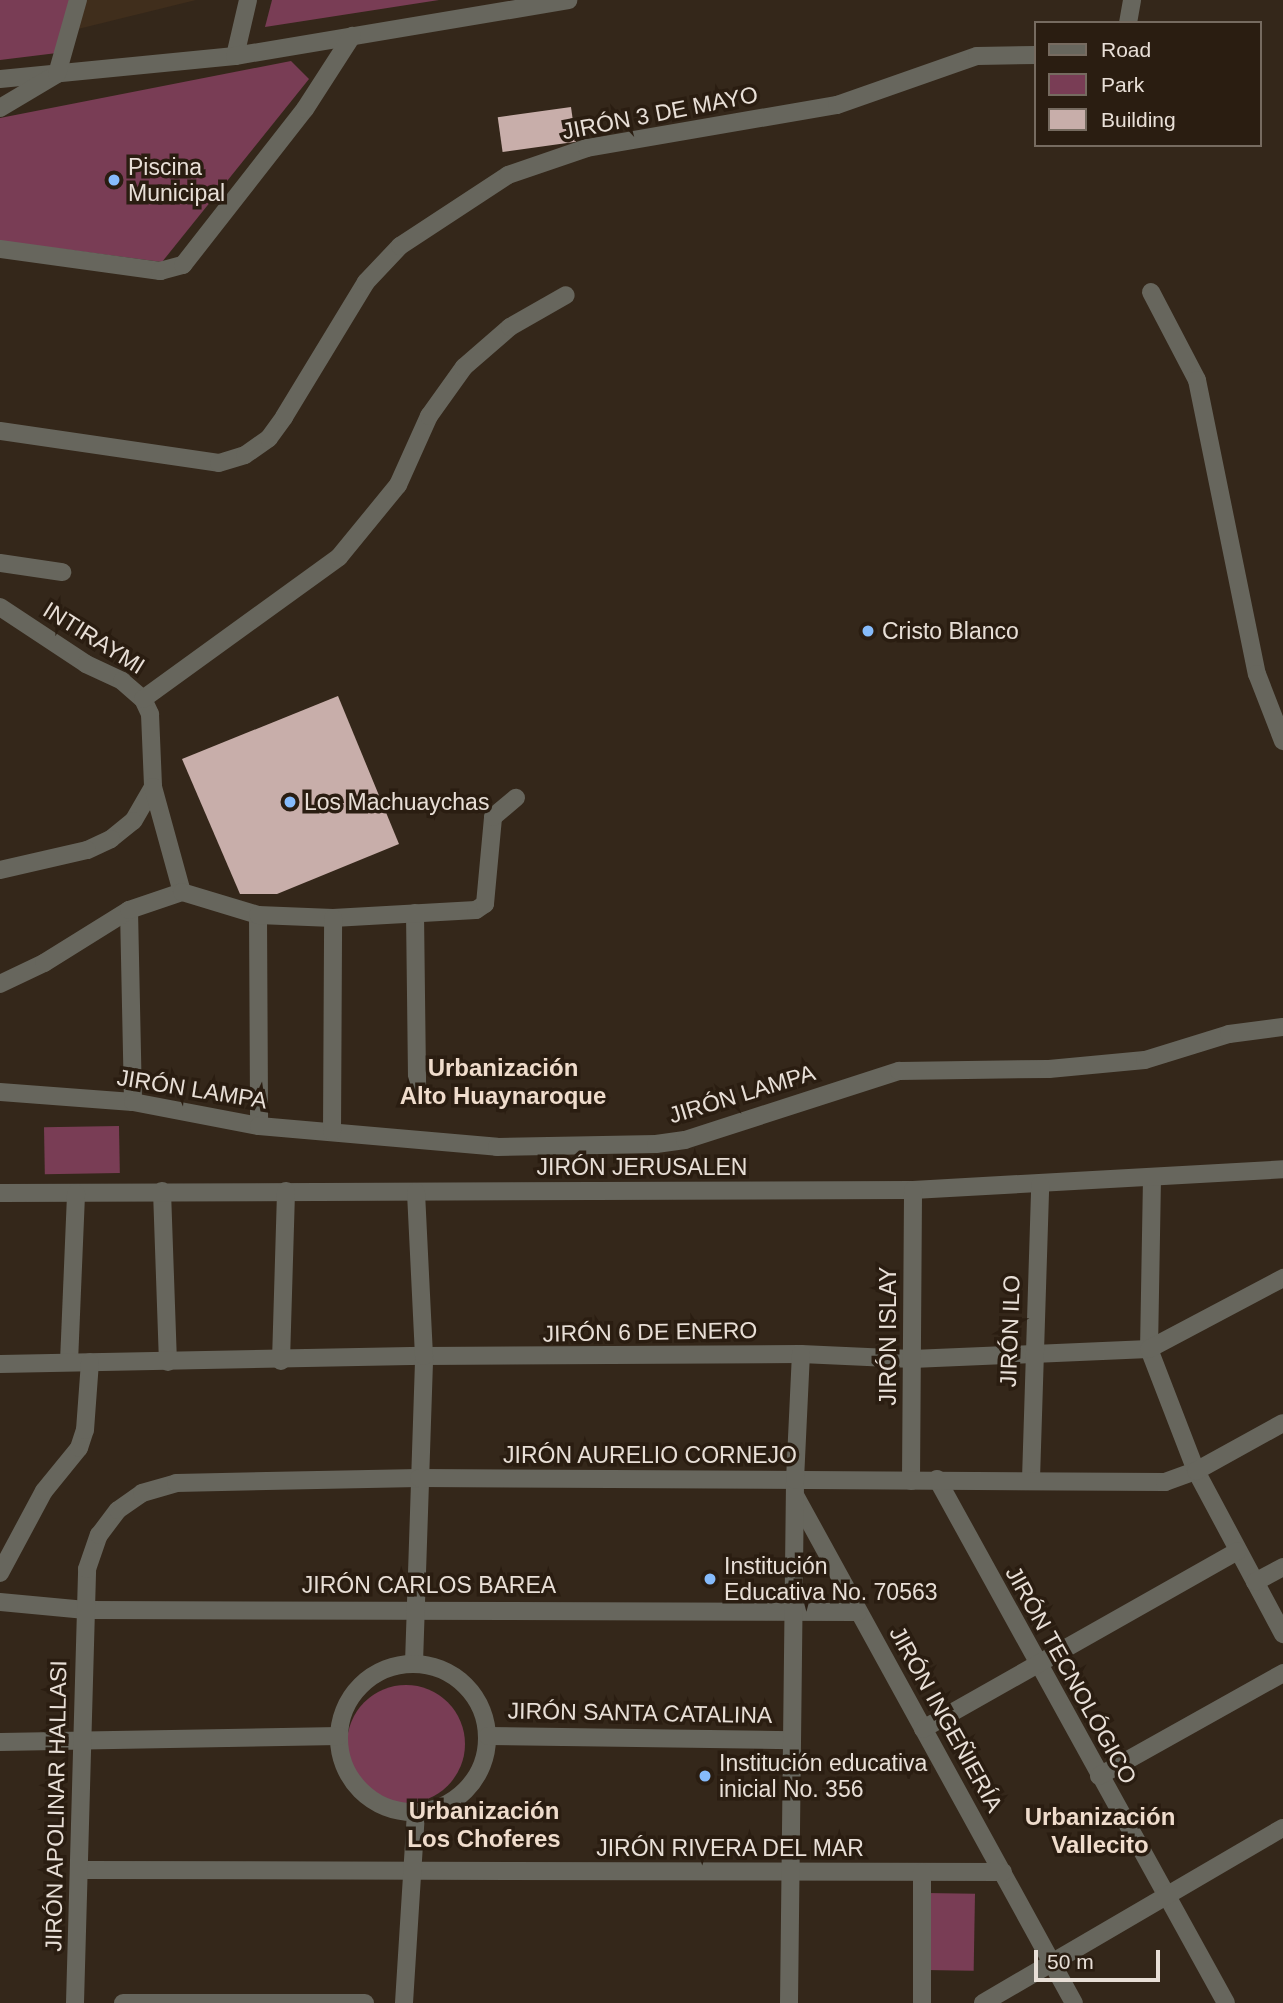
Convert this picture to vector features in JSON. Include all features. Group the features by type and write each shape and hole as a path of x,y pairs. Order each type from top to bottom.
{"street":[{"path":"0,108 57,74 78,0"},
{"path":"235,56 248,0"},
{"path":"0,79 235,56 568,0"},
{"path":"1128,21 1132,0"},
{"path":"0,249 160,271 183,265 305,109 352,36"},
{"name":"JIRÓN 3 DE MAYO","path":"0,431 219,463 245,455 269,438 284,417 366,282 400,246 508,175 587,148 837,105 977,56 1034,55"},
{"path":"1151,292 1185,350 1196,380 1257,674 1283,741"},
{"path":"143,699 339,557 398,485 429,416 464,367 510,327 566,295"},
{"path":"0,563 61,572"},
{"name":"INTIRAYMI","path":"0,607 86,664 122,681 143,699 150,714 153,786 182,892"},
{"path":"0,870 111,839 133,821 153,786"},
{"path":"0,984 44,963 129,910 182,892 258,915 333,918 476,910 485,904 493,817 516,798"},
{"path":"129,910 133,1102"},
{"path":"415,913 417,1087"},
{"path":"258,915 259,1126"},
{"path":"331,1132 333,918"},
{"name":"JIRÓN LAMPA","path":"0,1092 133,1102 259,1126 498,1147 666,1142 900,1071 1049,1069 1145,1060 1229,1034 1283,1027"},
{"name":"JIRÓN JERUSALEN","path":"0,1193 913,1191 1283,1169"},
{"path":"1152,1178 1149,1349 1196,1471 1283,1634"},
{"name":"JIRÓN ILO","path":"1031,1479 1032,1356 1040,1185"},
{"path":"163,1191 168,1362"},
{"path":"281,1361 286,1191"},
{"name":"JIRÓN ISLAY","path":"911,1481 913,1191"},
{"path":"414,1663 424,1356 416,1192"},
{"path":"69,1362 76,1193"},
{"name":"JIRÓN 6 DE ENERO","path":"0,1364 281,1361 424,1356 801,1354 912,1359 1149,1349 1283,1278"},
{"path":"789,2003 795,1488 801,1354"},
{"path":"0,1573 44,1492 79,1448 85,1430 90,1362"},
{"name":"JIRÓN AURELIO CORNEJO","path":"86,1611 88,1569 99,1535 118,1510 142,1493 176,1483 419,1478 795,1488 937,1479 1165,1482 1196,1471 1283,1423"},
{"name":"JIRÓN TECNOLÓGICO","path":"937,1479 1037,1665 1226,2003"},
{"name":"JIRÓN INGEÑIERÍA","path":"795,1488 858,1612 1074,2003"},
{"path":"923,1729 1237,1551"},
{"path":"1255,1582 1283,1567"},
{"name":"JIRÓN CARLOS BAREA","path":"0,1602 86,1611 858,1612"},
{"name":"JIRÓN APOLINAR HALLASI","path":"75,2003 79,1740 86,1611"},
{"path":"414,1663 442,1670 465,1685 481,1708 488,1736 483,1764 468,1789 444,1806 416,1812 392,1809 370,1799 354,1782 342,1760 339,1736 345,1708 362,1684 386,1668 414,1663"},
{"path":"1099,1776 1283,1673"},
{"path":"0,1742 339,1736"},
{"name":"JIRÓN SANTA CATALINA","path":"488,1736 792,1740"},
{"path":"404,2003 410,1871 416,1812"},
{"path":"983,2003 1164,1894 1283,1828"},
{"name":"JIRÓN RIVERA DEL MAR","path":"79,1870 1003,1872"},
{"path":"922,1872 922,2003"},
{"path":"123,2003 365,2003"}],"shaded area":[{"path":"86,0 196,0 78,29"}],"green space":[{"path":"0,0 70,0 57,53 0,60"},
{"path":"272,0 439,0 265,27"},
{"name":"Piscina Municipal","path":"291,61 309,79 162,262 0,241 0,118"},
{"path":"119,1126 120,1173 45,1174 44,1127"},
{"path":"406,1685 439,1695 455,1711 465,1744 455,1777 439,1793 406,1803 373,1793 357,1777 347,1744 357,1711 373,1695"},
{"path":"926,1893 975,1894 974,1971 925,1970"}],"building":[{"path":"571,107 576,142 503,152 498,117"},
{"name":"Los Machuaychas","path":"338,696 399,844 277,894 240,894 182,759"}],"place":[{"name":"Piscina Municipal","path":"114,180"},
{"name":"Cristo Blanco","path":"868,631"},
{"name":"Los Machuaychas","path":"290,802"},
{"name":"Institución Educativa No. 70563","path":"710,1579"},
{"name":"Institución educativa inicial No. 356","path":"705,1776"}],"district":[{"name":"Urbanización Alto Huaynaroque","path":"503,1082"},
{"name":"Urbanización Los Choferes","path":"484,1825"},
{"name":"Urbanización Vallecito","path":"1100,1831"}]}
